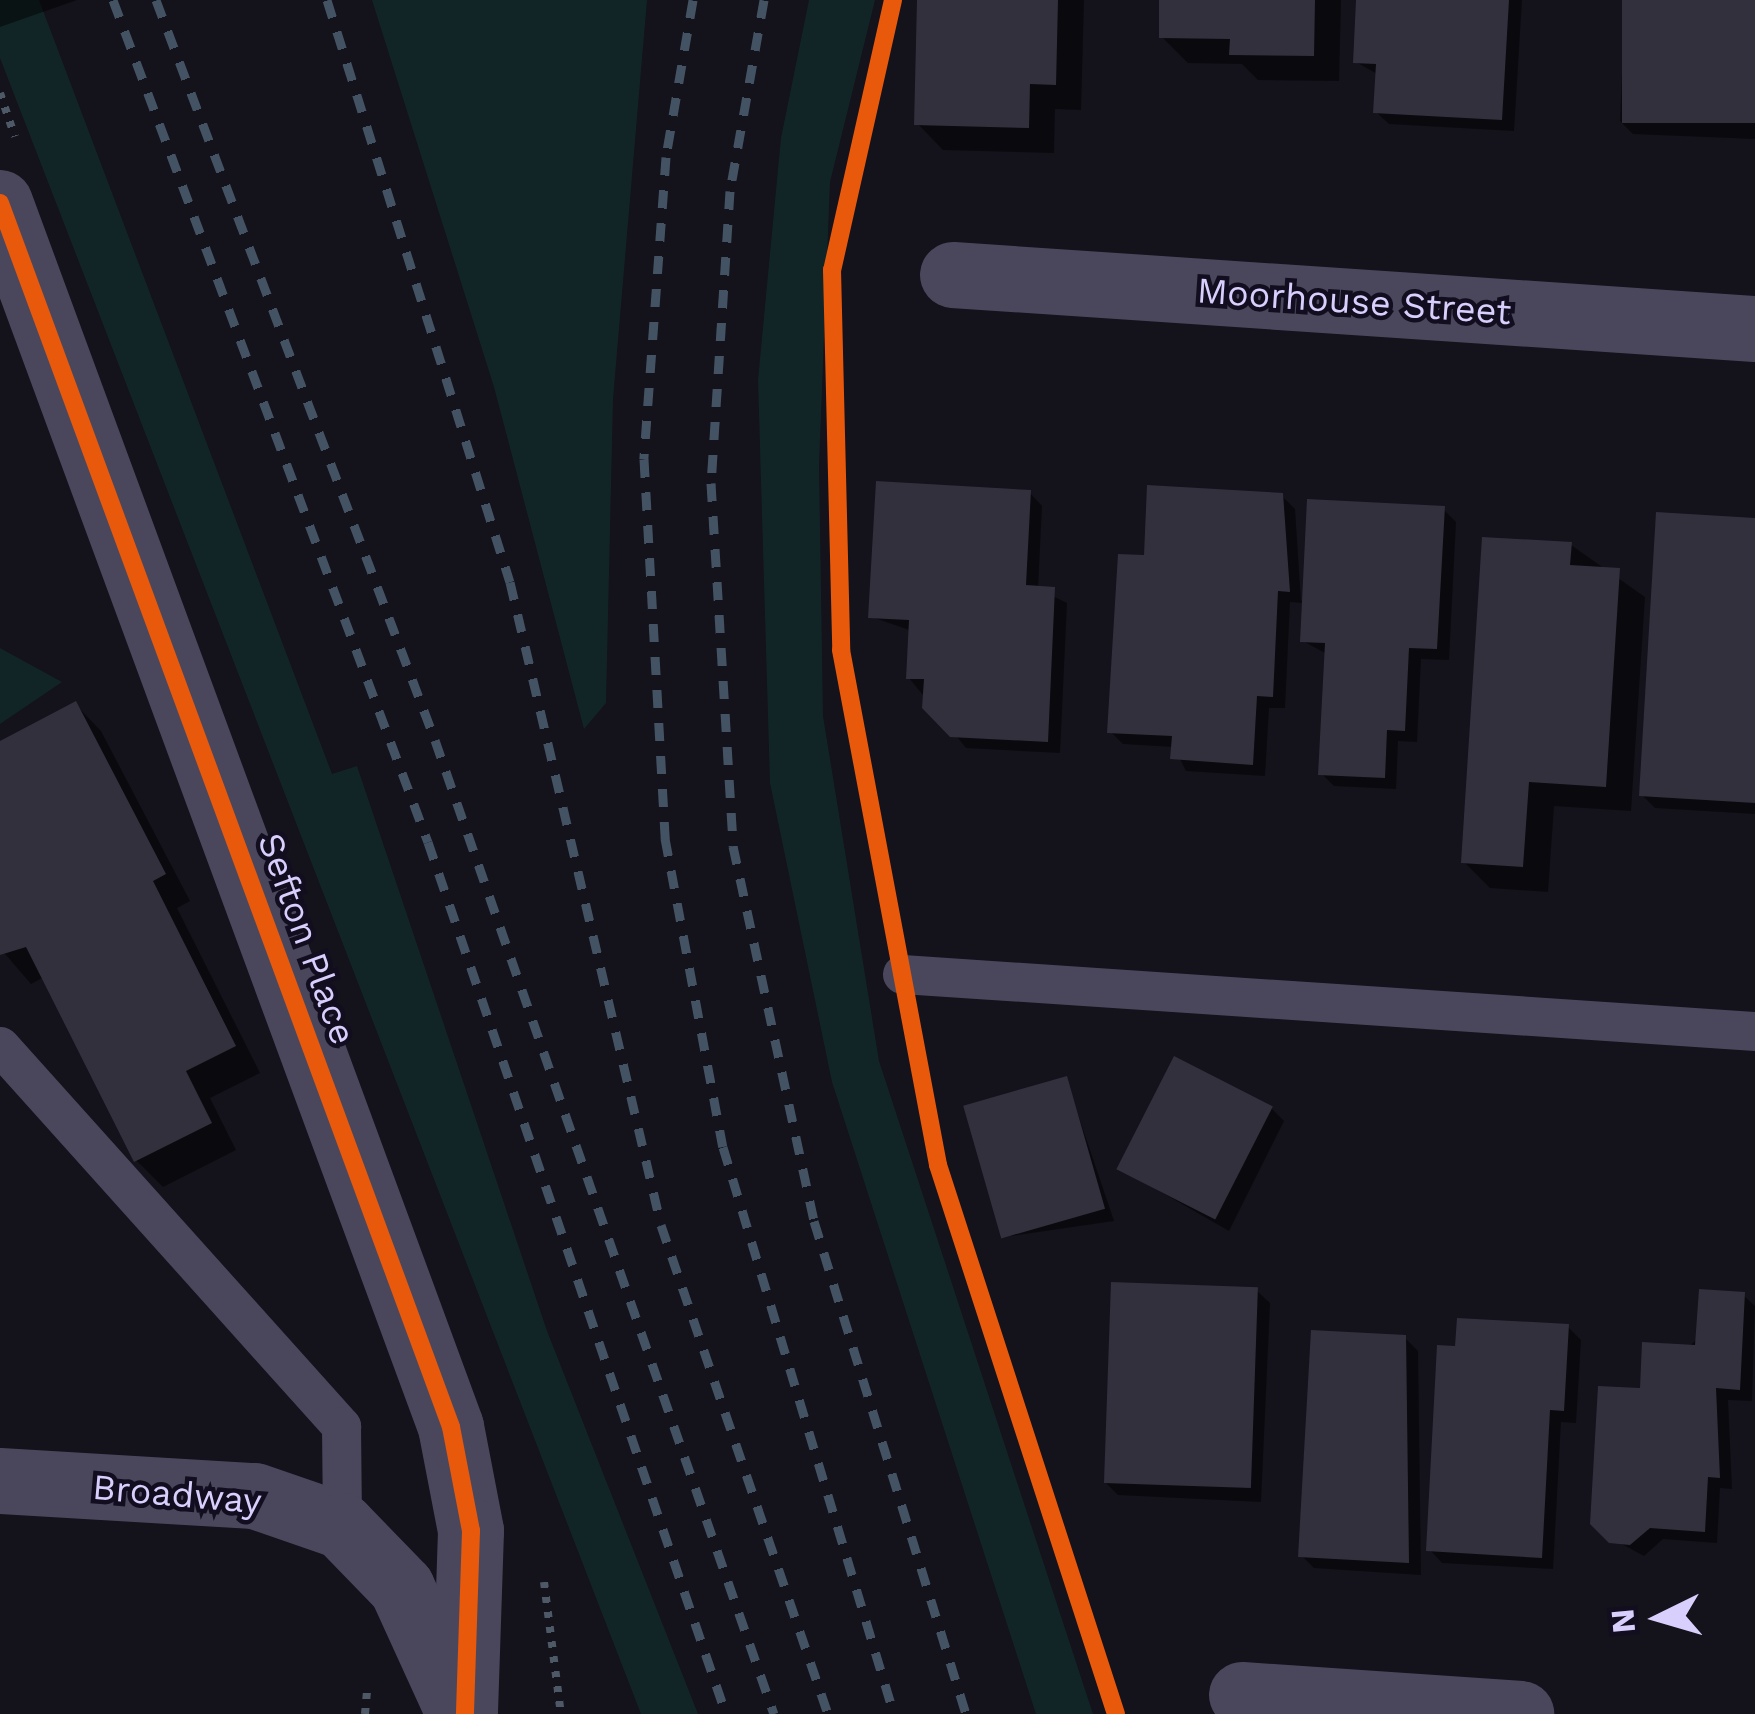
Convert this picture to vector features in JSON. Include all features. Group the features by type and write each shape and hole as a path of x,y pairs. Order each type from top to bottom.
{"street":[{"name":"Sefton Place","path":"0,202 451,1426 471,1531 462,1714"},
{"name":"Moorhouse Street","path":"953,275 1755,329"},
{"name":"Broadway","path":"0,1481 255,1496 342,1526 402,1588 462,1714"},
{"path":"1242,1695 1521,1714"}],"lane":[{"path":"902,974 1755,1031"},
{"path":"0,1046 341,1426 342,1526"}],"path":[{"path":"893,0 832,270 841,650 938,1165 1116,1714"},
{"path":"832,270 953,275"},
{"path":"1106,1688 1129,1690"}],"green space":[{"path":"0,0 39,0 332,774 357,766 547,1331 698,1714 641,1714 0,58"},
{"path":"372,0 647,0 613,399 606,703 584,729 494,387"},
{"path":"809,0 875,0 830,182 819,465 823,716 879,1061 1093,1714 1036,1714 832,1082 770,783 758,380 781,138"},
{"path":"0,648 62,682 0,724"}],"building":[{"path":"917,0 1058,0 1056,85 1030,84 1029,128 914,125"},
{"path":"1159,0 1315,0 1314,56 1229,55 1230,39 1159,38"},
{"path":"1356,0 1509,0 1502,120 1373,113 1376,64 1353,63"},
{"path":"1622,0 1755,0 1755,123 1622,123"},
{"path":"876,481 1031,490 1026,585 1055,587 1048,742 950,737 922,708 924,679 906,679 909,620 868,618"},
{"path":"1147,485 1283,493 1290,592 1278,591 1273,697 1257,696 1253,765 1170,759 1172,736 1107,733 1118,554 1144,555"},
{"path":"1307,499 1445,506 1437,649 1409,648 1405,731 1387,730 1385,778 1318,775 1325,643 1300,642"},
{"path":"1656,512 1755,518 1755,803 1639,796"},
{"path":"1482,537 1572,542 1570,565 1620,568 1606,787 1529,782 1523,867 1461,863"},
{"path":"76,701 166,874 153,881 236,1046 186,1071 212,1123 134,1162 26,947 0,955 0,741"},
{"path":"1174,1056 1273,1106 1215,1220 1116,1169"},
{"path":"1067,1076 1105,1209 1001,1238 963,1106"},
{"path":"1111,1282 1258,1287 1251,1488 1104,1483"},
{"path":"1699,1289 1745,1292 1740,1390 1716,1388 1720,1478 1708,1477 1705,1532 1650,1528 1630,1545 1609,1543 1590,1524 1598,1386 1640,1388 1642,1342 1695,1345"},
{"path":"1457,1318 1569,1324 1564,1411 1550,1410 1542,1558 1426,1551 1437,1345 1455,1346"},
{"path":"1311,1330 1406,1335 1409,1563 1298,1557"}],"railway":[{"path":"113,0 428,842 726,1714"},
{"path":"156,0 435,740 774,1714"},
{"path":"327,0 510,582 661,1225 828,1714"},
{"path":"693,0 666,157 644,459 665,838 723,1147 894,1714"},
{"path":"764,0 730,191 711,483 733,846 814,1221 966,1714"}],"cycle path":[{"path":"893,0 832,270 841,650 938,1165 1116,1714"},
{"path":"0,203 451,1427 471,1531 465,1714"}]}
